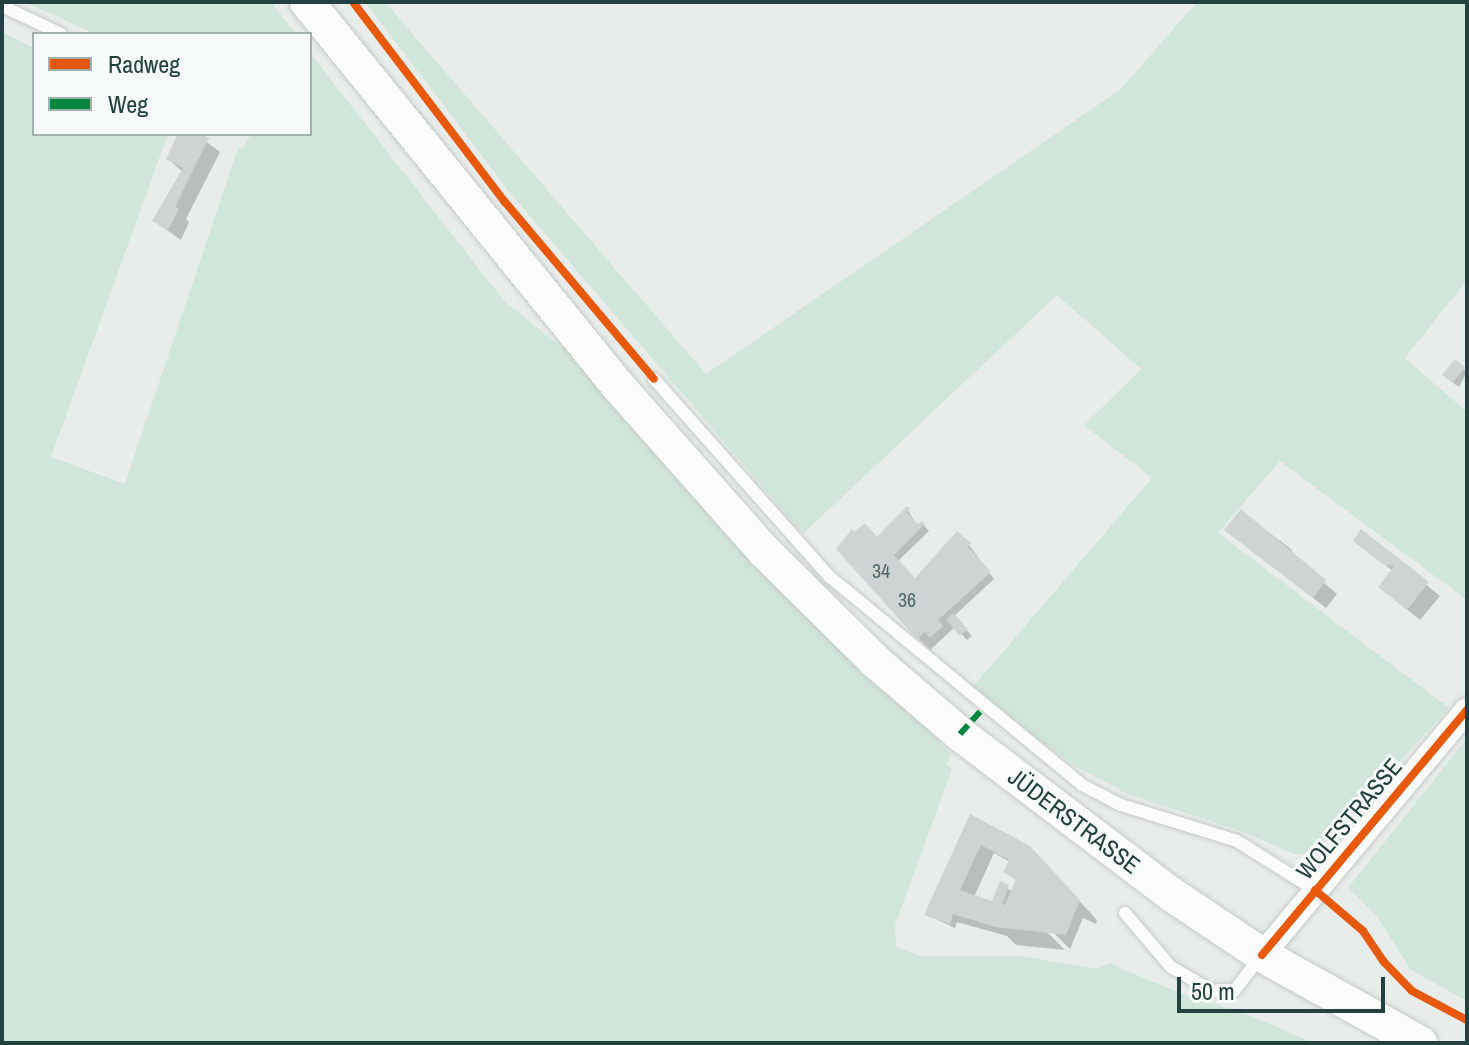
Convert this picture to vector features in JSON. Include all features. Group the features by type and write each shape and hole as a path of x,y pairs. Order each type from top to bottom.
{"main road":[{"name":"JÜDERSTRASSE","path":"307,2 618,386 764,551 876,662 960,734 1111,851 1262,955 1420,1043"}],"street":[{"name":"WOLFSTRASSE","path":"1262,955 1467,710"}],"lane":[{"path":"2,6 57,32"},
{"path":"654,379 830,577 1082,785 1121,805 1237,841 1315,890"},
{"path":"1125,913 1171,967 1212,991 1235,990 1262,955"}],"green space":[{"path":"25,2 271,2 294,32 91,32"},
{"path":"365,2 385,2 706,374 1121,89 1197,2 1467,2 1467,280 1405,358 1467,412 1467,600 1280,461 1218,533 1449,708 1323,844 1309,854 1294,854 1241,831 1127,794 1075,766 971,689 1152,478 1084,425 1141,369 1057,295 803,534 511,194"},
{"path":"2,32 32,47 32,136 167,136 51,457 125,484 238,148 242,149 250,136 312,136 312,56 505,302 596,374 722,498 951,755 947,764 952,769 895,925 896,947 920,956 1021,956 1097,969 1109,963 1175,991 1249,1015 1314,1043 2,1043"},
{"path":"1467,738 1467,1001 1411,970 1376,915 1348,888"}],"building":[{"path":"177,136 209,138 175,207 179,209 168,230 152,221 183,168 166,159"},
{"path":"1455,359 1465,367 1453,383 1442,375"},
{"path":"907,506 910,509 906,512 918,524 922,521 925,524 894,555 915,578 957,531 971,543 968,547 991,572 938,620 943,626 930,638 925,632 917,639 836,549 852,529 854,532 865,523 877,537"},
{"path":"1241,509 1326,580 1313,598 1224,530"},
{"path":"1361,529 1429,582 1407,610 1378,587 1394,566 1384,565 1353,541"},
{"path":"953,613 968,629 960,636 946,620"},
{"path":"970,814 1030,846 1080,900 1066,935 996,927 953,914 950,924 924,915","holes":["981,845 1009,860 1003,872 1016,879 1005,905 1002,904 1009,885 1000,881 992,901 960,890"]}],"marked path":[{"path":"960,734 984,707"}],"cycle path":[{"path":"353,2 505,202 654,379"},
{"path":"1262,955 1467,710"},
{"path":"1315,890 1363,931 1384,962 1412,991 1467,1020"}]}
